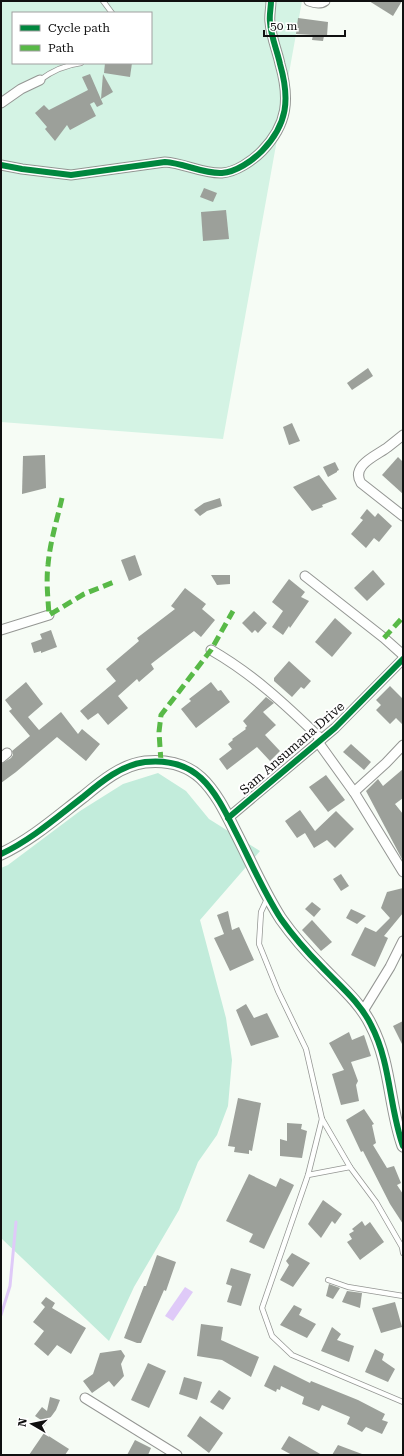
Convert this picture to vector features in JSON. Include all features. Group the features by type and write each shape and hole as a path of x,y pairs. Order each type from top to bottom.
{"street":[{"path":"1,165 71,175 165,162 180,164 204,171 224,173 255,158 273,140 284,117 286,90 270,21 271,1"},
{"path":"309,1 315,3 326,1"},
{"path":"1,103 21,89 40,80"},
{"path":"403,435 365,462 360,468 358,475 360,483 403,516"},
{"path":"305,576 384,638 403,655"},
{"path":"1,630 49,615"},
{"path":"211,650 230,661 262,685 320,741 354,792 403,872"},
{"name":"Sam Ansumana Drive","path":"228,818 335,728 403,659"},
{"path":"354,792 403,745"},
{"path":"1,854 35,833 122,768 146,762 175,763 185,766 201,778 212,790 268,897 282,920 302,945 363,1012 372,1025 386,1063 396,1125 403,1146"},
{"path":"363,1012 390,968 403,941"},
{"path":"85,1398 178,1455"}],"lane":[{"path":"103,1 111,12"},
{"path":"40,80 48,74 75,64"},
{"path":"268,897 262,912 259,944 278,991 306,1049 322,1119 350,1167 376,1202 402,1247 403,1253"},
{"path":"322,1119 308,1175 262,1308 272,1336 292,1355 403,1402"},
{"path":"308,1175 350,1167"},
{"path":"328,1280 348,1287 403,1296"}],"green space":[{"path":"1,1 302,1 223,439 1,422"},
{"path":"158,773 186,791 209,819 260,851 200,920 226,1018 232,1060 228,1106 217,1135 198,1162 179,1210 134,1287 109,1341 1,1238 1,868 8,865 80,811 123,784"}],"shaded area":[{"path":"185,1287 193,1292 173,1321 165,1316"}],"building":[{"path":"369,1 402,1 393,16"},
{"path":"298,18 328,22 327,36 324,36 323,41 312,40 313,35 296,34"},
{"path":"105,64 132,64 130,77 104,73"},
{"path":"90,74 103,104 97,107 94,102 90,104 96,116 70,130 67,125 55,141 45,129 47,127 35,113 44,105 49,110 88,90 82,77"},
{"path":"103,74 113,92 101,99"},
{"path":"204,188 217,193 213,202 200,197"},
{"path":"226,210 229,239 203,241 201,212"},
{"path":"368,368 373,376 352,390 347,383"},
{"path":"292,423 300,441 289,445 283,427"},
{"path":"45,455 46,488 22,494 23,456"},
{"path":"398,457 403,462 403,494 382,475"},
{"path":"335,462 339,470 328,477 323,467"},
{"path":"319,475 337,499 312,511 293,487"},
{"path":"220,498 222,506 207,511 200,516 194,510 204,503"},
{"path":"367,509 375,517 378,513 392,526 379,542 374,538 366,548 351,534 363,520 360,518"},
{"path":"135,555 142,575 129,581 121,560"},
{"path":"373,570 385,584 367,601 354,588"},
{"path":"211,575 230,575 230,584 217,585"},
{"path":"289,579 305,592 301,597 309,601 290,628 289,626 283,635 272,627 283,611 272,602"},
{"path":"185,588 206,604 202,609 215,620 201,637 194,631 151,664 154,669 139,682 137,679 118,696 128,708 108,725 98,713 88,720 80,711 116,681 106,669 139,641 137,638 175,609 171,606"},
{"path":"254,611 267,623 258,633 255,630 252,633 242,623"},
{"path":"335,618 352,633 332,657 315,642"},
{"path":"51,630 57,647 41,653 41,651 34,653 31,643 42,639 40,634"},
{"path":"289,661 311,681 304,689 301,687 292,697 274,681 274,678"},
{"path":"26,682 43,704 28,717 39,730 61,712 78,734 82,729 100,744 86,761 57,737 1,783 1,764 11,758 13,755 12,751 30,736 9,711 12,709 5,700"},
{"path":"211,682 218,691 221,690 230,702 196,728 181,709 191,701 189,699"},
{"path":"390,686 403,699 403,725 396,718 390,724 376,710 381,705 376,700"},
{"path":"266,697 274,703 263,712 276,725 265,735 280,751 270,761 257,747 227,770 219,759 232,749 228,744 233,740 232,739 246,729 245,728 247,726 243,721"},
{"path":"351,744 371,762 364,770 343,752"},
{"path":"403,769 403,798 395,804 403,814 403,861 366,791 378,779 383,786"},
{"path":"326,775 345,800 328,812 309,787"},
{"path":"300,810 315,831 336,811 354,829 335,848 327,840 314,848 305,833 297,838 285,821"},
{"path":"341,874 349,886 341,891 333,879"},
{"path":"403,888 403,913 384,936 388,938 375,967 351,955 365,927 376,932 390,918 381,908 387,892"},
{"path":"312,902 321,909 314,917 305,909"},
{"path":"351,909 366,916 357,924 346,918"},
{"path":"228,911 232,930 239,927 254,960 230,971 214,938 224,934 217,915"},
{"path":"312,920 332,942 321,951 302,930"},
{"path":"246,1004 254,1018 267,1013 279,1037 251,1046 236,1010"},
{"path":"403,1021 403,1046 393,1026"},
{"path":"349,1032 352,1040 364,1035 371,1056 351,1062 358,1081 356,1085 359,1101 341,1105 332,1074 344,1070 329,1043"},
{"path":"238,1098 261,1103 252,1151 249,1150 249,1154 234,1152 235,1147 228,1146"},
{"path":"364,1109 374,1124 372,1125 376,1143 373,1145 387,1168 394,1166 401,1183 397,1185 403,1194 403,1224 390,1204 363,1151 361,1152 346,1120"},
{"path":"287,1123 302,1124 301,1129 307,1131 302,1158 280,1156 280,1139 287,1141"},
{"path":"249,1174 276,1187 280,1178 294,1185 264,1249 249,1242 253,1234 226,1221"},
{"path":"323,1200 342,1214 335,1224 332,1221 321,1238 308,1224"},
{"path":"362,1221 365,1226 370,1222 384,1242 360,1260 347,1242 352,1239 349,1234 354,1231 352,1229"},
{"path":"292,1253 310,1263 293,1287 280,1280 289,1265 286,1261"},
{"path":"157,1255 176,1262 166,1291 164,1290 141,1343 137,1343 124,1338 144,1286 146,1286"},
{"path":"231,1268 251,1274 241,1306 227,1302 232,1286 226,1284"},
{"path":"329,1284 340,1288 333,1299 326,1296"},
{"path":"347,1291 362,1293 360,1308 342,1302"},
{"path":"46,1297 55,1303 52,1308 86,1328 71,1354 57,1345 48,1356 34,1344 44,1331 33,1322 45,1307 41,1303"},
{"path":"395,1302 402,1327 381,1333 372,1308"},
{"path":"294,1305 302,1309 299,1315 316,1324 307,1338 280,1325"},
{"path":"201,1324 223,1327 221,1340 259,1357 251,1377 222,1360 197,1356"},
{"path":"332,1327 341,1334 337,1340 354,1346 349,1362 321,1351"},
{"path":"375,1349 384,1354 382,1360 395,1369 388,1382 365,1372"},
{"path":"121,1350 125,1356 121,1364 124,1376 114,1387 109,1381 92,1393 83,1381 93,1374 100,1353"},
{"path":"148,1363 166,1371 149,1408 131,1400"},
{"path":"274,1365 310,1383 311,1381 358,1400 385,1414 382,1420 388,1422 382,1434 366,1427 362,1432 347,1424 350,1417 322,1405 319,1411 302,1404 304,1397 281,1386 280,1390 277,1389 276,1392 264,1386"},
{"path":"184,1377 202,1382 197,1400 179,1394"},
{"path":"219,1390 231,1398 223,1410 210,1402"},
{"path":"50,1397 60,1400 56,1410 42,1429 44,1422 35,1416 42,1407 47,1411"},
{"path":"200,1416 223,1433 209,1453 187,1436"},
{"path":"44,1433 69,1449 65,1455 29,1455"},
{"path":"289,1436 322,1455 292,1455 281,1449"},
{"path":"135,1440 151,1448 148,1455 127,1455"},
{"path":"338,1445 362,1454 362,1455 332,1455"}],"waterway":[{"path":"1,1315 10,1286 16,1222"}],"marked path":[{"path":"62,498 49,556 47,584 49,615 84,594 114,582"},
{"path":"161,762 159,732 161,715 211,650 233,611"},
{"path":"384,638 403,617"}],"cycle path":[{"path":"1,165 71,175 165,162 215,173 222,173 233,171 249,162 262,151 277,131 282,121 286,100 283,77 271,28 271,1"},
{"path":"228,818 335,728 403,659"},
{"path":"1,854 33,835 104,780 120,770 145,762 168,762 182,766 195,773 201,778 220,803 232,824 262,886 290,932 349,994 371,1025 378,1040 382,1054 398,1131 403,1146"}]}
